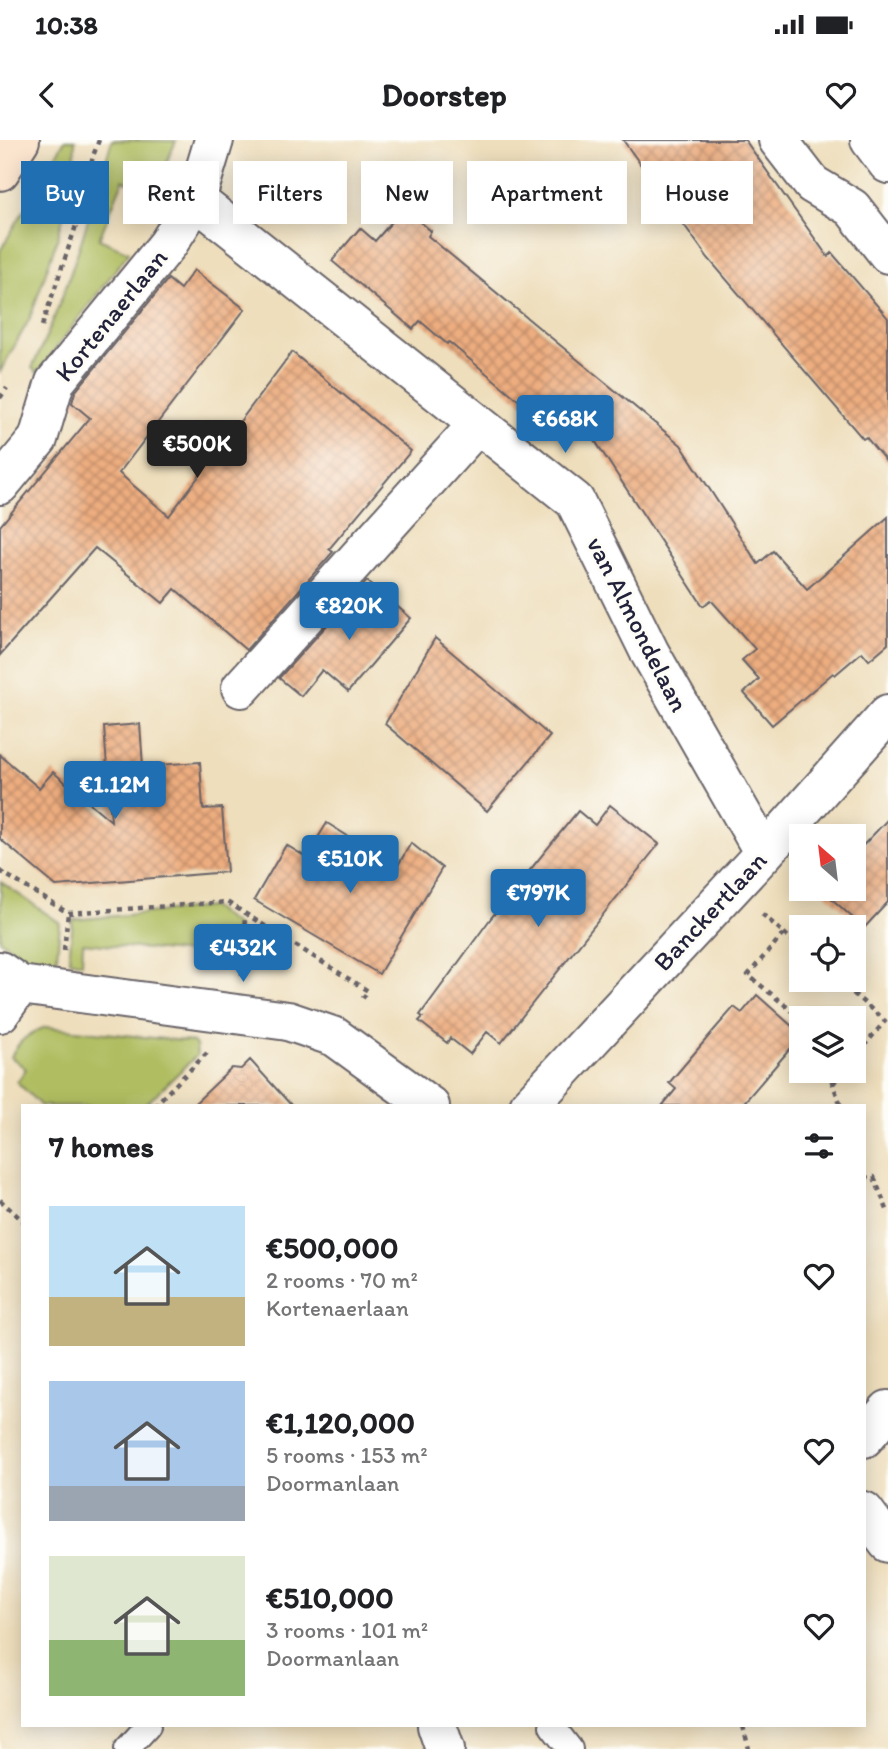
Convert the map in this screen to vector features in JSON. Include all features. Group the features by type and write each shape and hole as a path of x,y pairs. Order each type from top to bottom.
{"main road":[{"path":"0,172 20,140"}],"street":[{"name":"Kortenaerlaan","path":"208,161 214,140"},
{"path":"778,140 812,184 852,208 888,254"},
{"path":"870,140 888,164"},
{"name":"van Almondelaan","path":"219,218 575,501 650,653 764,853"},
{"name":"Kortenaerlaan","path":"0,485 38,439 55,382 169,244 182,224"},
{"path":"241,688 478,424"},
{"name":"Banckertlaan","path":"531,1104 764,853 888,714"},
{"path":"7,989 240,1013 288,1021 335,1037 427,1104"},
{"path":"866,1436 888,1410"},
{"path":"866,1514 888,1543"},
{"path":"437,1727 445,1749"}],"lane":[{"path":"127,1749 147,1727"},
{"path":"553,1727 570,1749"}],"path":[{"path":"40,331 46,320 80,214 99,140"},
{"path":"0,398 12,380"},
{"path":"1,874 68,913 228,902 368,991 335,1037"},
{"path":"732,887 789,937"},
{"path":"156,1104 216,1044 240,1013 245,914"},
{"path":"784,933 748,975 789,1008"},
{"path":"852,992 885,1021 866,1044"},
{"path":"833,1084 840,1104"},
{"path":"866,1178 874,1177 888,1212"},
{"path":"0,1200 21,1219"},
{"path":"743,1727 749,1749"}],"green space":[{"path":"65,140 75,140 74,161 53,161"},
{"path":"112,140 176,141 167,161 123,161 123,180 109,214 109,161 106,161"},
{"path":"21,215 21,224 61,224 30,318 0,372 0,251"},
{"path":"87,224 105,224 99,239 129,252 37,373 32,368 67,285"},
{"path":"1,882 60,923 56,968 19,953 0,940"},
{"path":"211,907 238,927 235,957 83,943 82,963 69,960 73,920"},
{"path":"46,1027 193,1042 197,1055 146,1104 39,1104 17,1082 26,1069 11,1057 17,1046 34,1032"}],"building":[{"path":"623,140 745,140 828,257 832,253 888,318 888,464 866,437 863,439 708,258 684,224 753,224 753,161 641,161 641,165"},
{"path":"390,224 423,224 431,231 428,236 681,445 758,564 773,551 807,589 888,517 888,644 869,660 862,652 772,725 744,693 759,679 742,660 755,649 711,600 703,606 582,421 566,440 449,342 447,344 420,321 413,329 332,261 360,228 375,241"},
{"path":"194,270 245,309 119,473 169,516 292,352 411,451 329,549 333,552 246,650 175,589 163,603 95,548 0,655 0,526 90,418 72,403 75,392 168,279 180,289"},
{"path":"367,581 411,618 348,692 322,670 301,696 279,678"},
{"path":"435,638 550,736 487,811 385,724"},
{"path":"140,724 143,766 200,762 203,809 222,808 227,872 56,886 0,839 0,755 39,788 53,772 111,821 104,727"},
{"path":"610,805 659,844 501,1043 487,1032 470,1054 450,1038 447,1043 419,1021 423,1017 420,1015 491,918 578,811 595,825"},
{"path":"888,819 888,902 866,926 866,915 850,915 834,901 866,901 866,842"},
{"path":"327,823 397,867 411,843 442,868 379,974 254,900 286,845 306,857"},
{"path":"757,995 789,1023 789,1050 743,1104 664,1104 676,1089 669,1083 734,1007 742,1013"},
{"path":"250,1060 290,1104 194,1104 232,1068 241,1069"}]}
